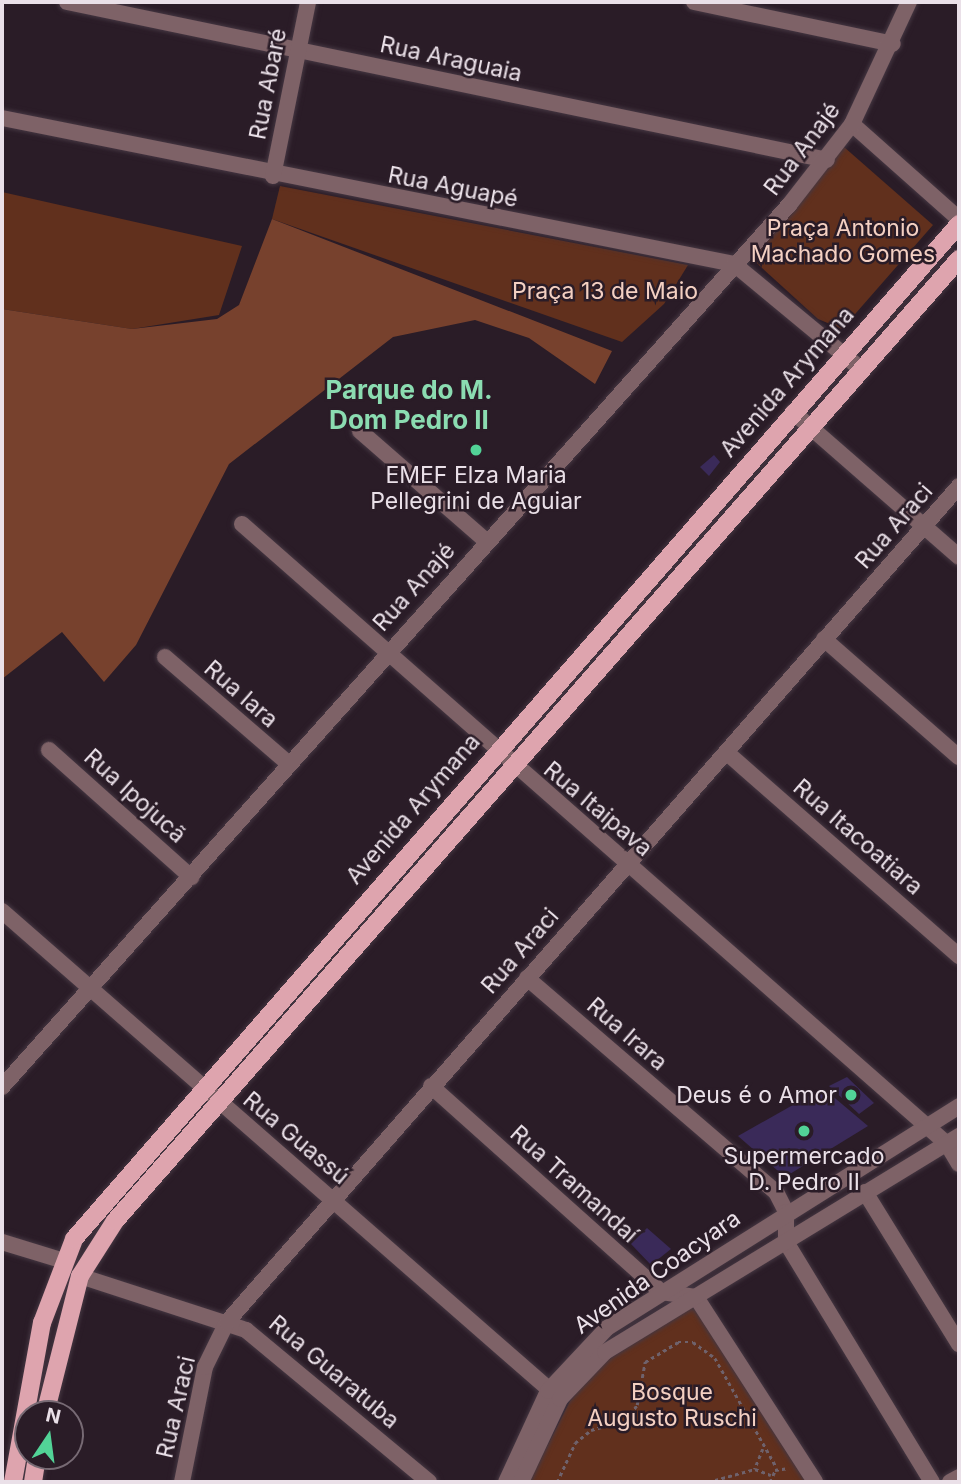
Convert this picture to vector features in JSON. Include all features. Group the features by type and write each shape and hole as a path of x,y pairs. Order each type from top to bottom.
{"main road":[{"name":"Avenida Arymana","path":"13,1482 42,1322 61,1260 201,1087 959,222"},
{"name":"Avenida Arymana","path":"49,1400 80,1276 115,1221 959,259"}],"street":[{"name":"Rua Araguaia","path":"67,2 827,160"},
{"name":"Rua Abaré","path":"273,176 308,2"},
{"path":"694,2 893,44"},
{"name":"Rua Anajé","path":"2,1087 191,877 386,652 827,160 852,124 893,44 909,2"},
{"name":"Rua Aguapé","path":"2,118 273,176 734,264 862,369"},
{"path":"852,124 959,222"},
{"path":"793,412 959,557"},
{"path":"360,431 486,541"},
{"name":"Rua Araci","path":"182,1482 205,1367 227,1322 625,862 726,752 959,486"},
{"name":"Rua Itaipava","path":"242,524 512,767 625,862 926,1126 953,1140 959,1164"},
{"path":"824,639 959,757"},
{"name":"Rua Iara","path":"164,657 289,764"},
{"name":"Rua Ipojucã","path":"49,750 191,877"},
{"name":"Rua Itacoatiara","path":"726,752 959,956"},
{"name":"Rua Guassú","path":"2,911 554,1395"},
{"name":"Rua Irara","path":"527,978 776,1192 786,1212"},
{"name":"Rua Tramandaí","path":"430,1086 661,1292"},
{"name":"Avenida Coacyara","path":"506,1482 554,1395 587,1345 661,1292 959,1106"},
{"name":"Avenida Coacyara","path":"521,1482 554,1395 605,1352 953,1140"},
{"path":"865,1192 959,1344"},
{"path":"786,1212 786,1242 932,1482"},
{"path":"2,1242 61,1260"},
{"name":"Rua Guaratuba","path":"80,1276 227,1322 262,1339 429,1482"},
{"path":"661,1292 696,1297 815,1482"},
{"path":"950,1482 959,1477"}],"path":[{"path":"557,1482 575,1443 591,1430 626,1420 637,1405 645,1362 678,1342 693,1342 715,1357 763,1448 777,1468 796,1475"},
{"path":"755,1469 763,1448"},
{"path":"770,1482 771,1475 777,1468"},
{"path":"708,1482 755,1469 771,1475"}],"green space":[{"name":"Praça Antonio Machado Gomes","path":"844,147 933,225 842,329 818,319 750,257"},
{"name":"Praça 13 de Maio","path":"280,186 688,265 664,304 622,342 272,219"},
{"path":"2,192 242,246 219,315 132,329 2,309"},
{"name":"Bosque Augusto Ruschi","path":"693,1304 812,1482 529,1482 570,1401 600,1365"}],"shaded area":[{"path":"272,219 612,351 595,384 529,338 475,320 393,337 229,464 136,645 104,682 62,632 2,679 2,309 132,329 217,319 239,305"}],"building":[{"path":"714,455 720,462 709,476 700,467"},
{"name":"Deus é o Amor","path":"847,1077 874,1103 859,1114 829,1086"},
{"name":"Supermercado D. Pedro II","path":"823,1088 868,1126 785,1177 738,1136"},
{"path":"647,1228 671,1249 651,1265 631,1244"}],"place":[{"name":"EMEF Elza Maria Pellegrini de Aguiar","path":"476,450"},
{"name":"Deus é o Amor","path":"851,1095"},
{"name":"Supermercado D. Pedro II","path":"804,1131"}],"district":[{"name":"Parque do M. Dom Pedro II","path":"409,405"}]}
